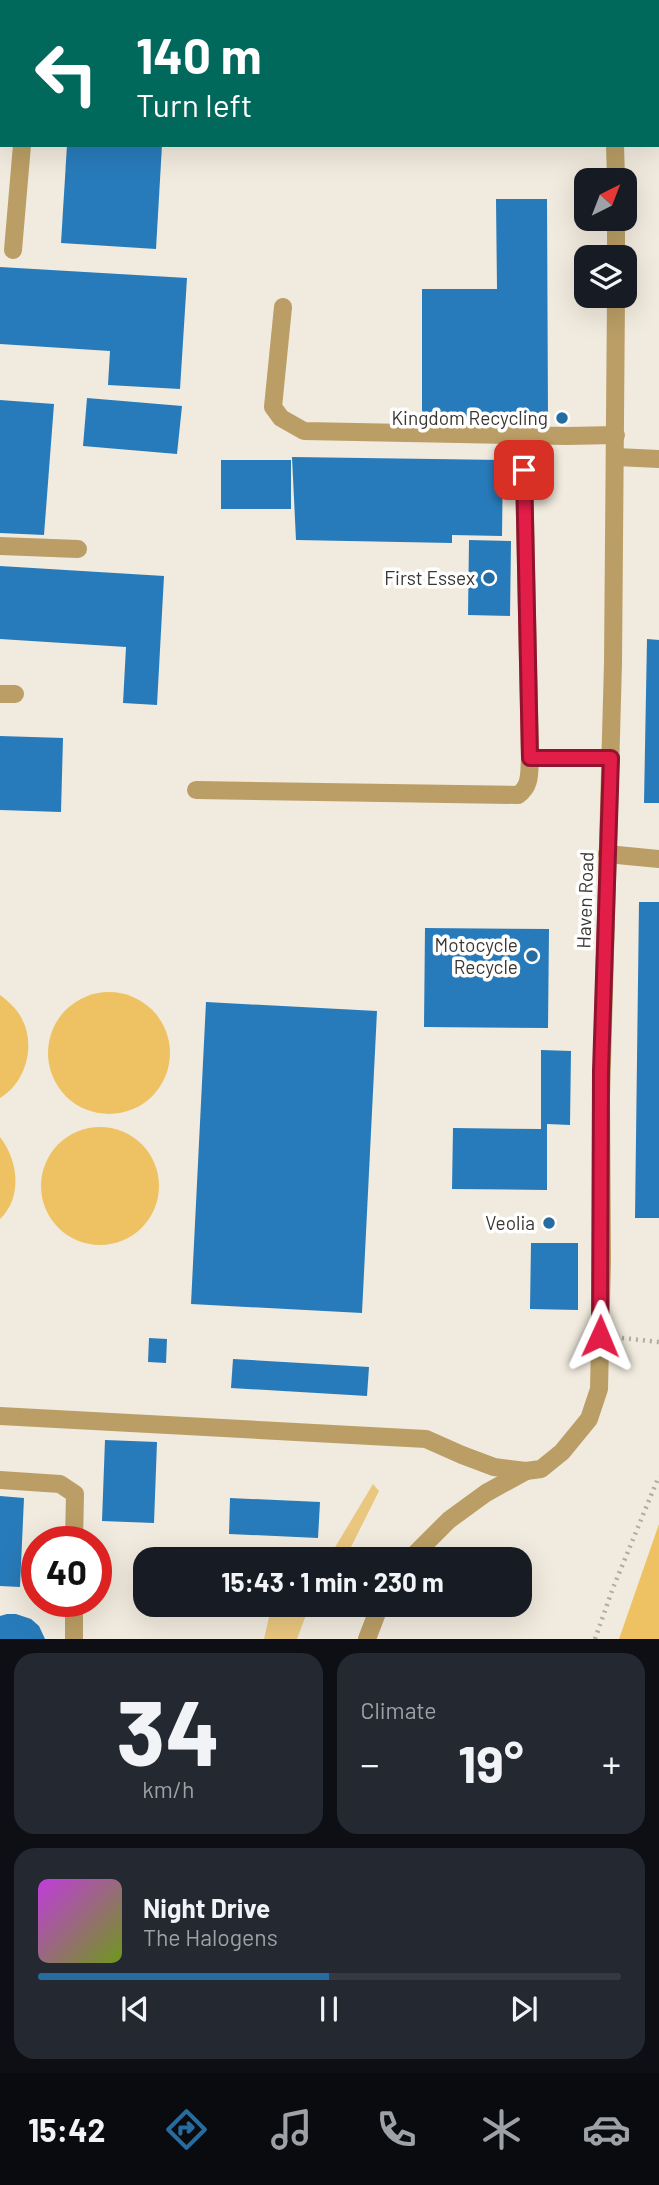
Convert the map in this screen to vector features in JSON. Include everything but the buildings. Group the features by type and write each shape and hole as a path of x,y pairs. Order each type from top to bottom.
{"street":[{"path":"13,250 22,147"},
{"path":"615,147 616,168"},
{"path":"283,307 273,407 281,418 304,431 616,435"},
{"name":"Haven Road","path":"421,1547 438,1529 486,1493 526,1471 541,1468 562,1452 589,1419 599,1389 601,1071 611,758 616,308"},
{"path":"616,457 659,459"},
{"path":"197,790 518,795 526,790 530,758 524,470"},
{"path":"0,546 78,549"},
{"path":"530,758 611,758"},
{"path":"607,855 659,859"},
{"path":"0,1416 426,1439 494,1467 526,1471"},
{"path":"0,1480 60,1484 75,1494 75,1526"},
{"path":"74,1617 74,1639"},
{"path":"368,1639 376,1617"}],"path":[{"path":"600,1336 659,1342"},
{"path":"596,1639 613,1588 659,1476"}],"shaded area":[{"path":"109,992 133,996 152,1010 166,1029 170,1053 166,1077 152,1096 133,1110 109,1114 85,1110 66,1096 52,1077 48,1053 52,1029 66,1010 85,996"},
{"path":"0,995 20,1015 26,1029 28,1051 22,1073 9,1091 0,1098"},
{"path":"100,1127 123,1131 142,1144 155,1163 159,1186 155,1209 142,1228 123,1241 100,1245 77,1241 58,1228 45,1209 41,1186 45,1163 58,1144 77,1131"},
{"path":"0,1137 11,1156 15,1189 7,1210 0,1219"},
{"path":"373,1484 379,1491 351,1547 335,1547"},
{"path":"659,1524 659,1639 619,1639"},
{"path":"269,1617 305,1617 297,1639 264,1639"}],"place":[{"name":"Kingdom Recycling","path":"562,418"},
{"name":"First Essex","path":"489,578"},
{"name":"Motocycle Recycle","path":"532,956"},
{"name":"Veolia","path":"549,1223"}],"route":[{"path":"524,470 530,758 611,758 601,1071 600,1336"}]}
